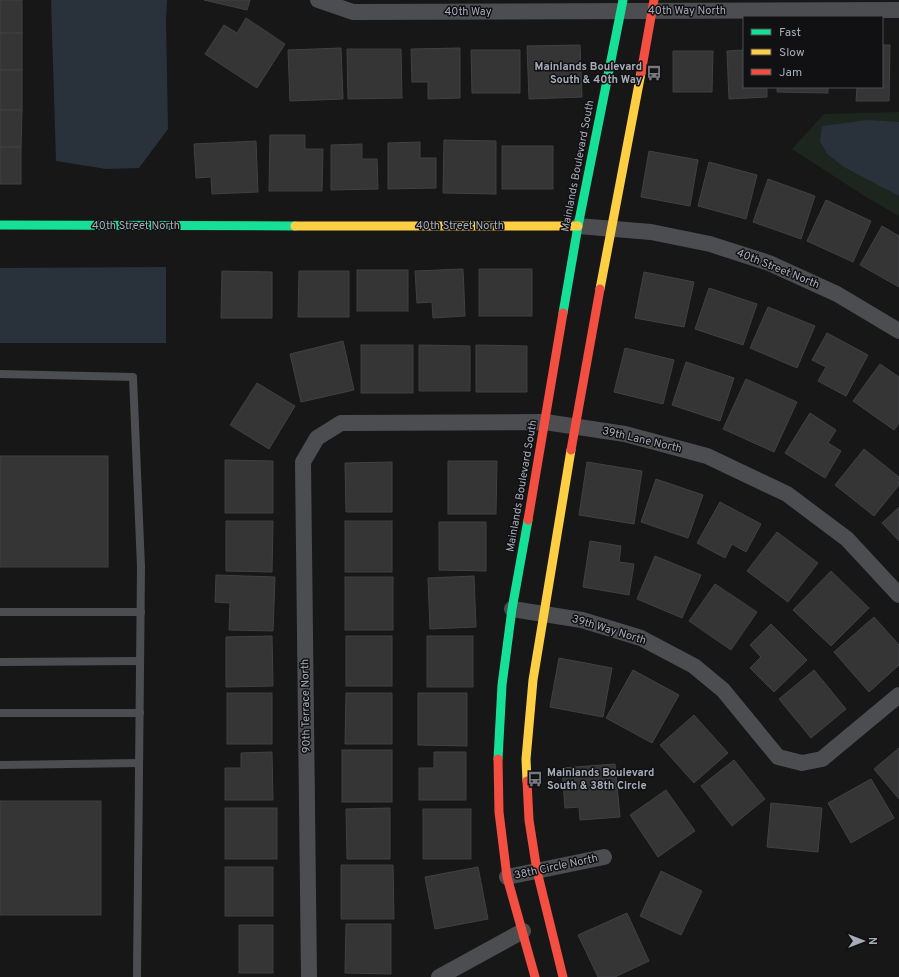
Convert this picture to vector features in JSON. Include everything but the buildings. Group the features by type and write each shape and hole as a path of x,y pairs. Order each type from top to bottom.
{"street":[{"name":"40th Way","path":"318,0 353,12 621,6"},
{"name":"40th Way North","path":"621,6 899,10"},
{"name":"Mainlands Boulevard South","path":"535,977 507,877 499,812 498,751 502,685 512,609 578,226 621,6"},
{"path":"563,977 537,871 529,820 526,759 533,680 575,426 653,6"},
{"name":"40th Street North","path":"0,225 578,226 651,232 710,244 770,263 837,294 899,331"},
{"name":"39th Lane North","path":"317,438 341,423 545,422 625,434 707,456 787,494 847,539 899,595"},
{"name":"90th Terrace North","path":"309,977 303,462 317,438"},
{"name":"39th Way North","path":"512,609 582,620 641,638 694,666 723,690 778,757 802,763 822,759 899,695"},
{"name":"38th Circle North","path":"507,877 604,857"},
{"path":"439,977 523,931"}],"lane":[{"path":"0,374 133,377 141,567 137,977"},
{"path":"0,612 141,612"},
{"path":"0,662 140,661"},
{"path":"0,713 140,713"},
{"path":"0,764 139,763"}],"shaded area":[{"path":"51,0 167,0 168,129 139,168 106,169 56,161"},
{"path":"899,112 899,216 866,197 792,149 824,114"},
{"path":"868,120 899,122 899,196 844,167 827,154 820,141 822,126"},
{"path":"166,267 166,343 0,343 0,268"}],"traffic: fast":[{"path":"563,313 578,226 623,0"},
{"path":"0,225 295,226"},
{"path":"498,759 502,685 512,609 528,520"}],"traffic: slow":[{"path":"600,289 641,73"},
{"path":"295,226 578,226"},
{"path":"527,781 526,759 533,680 571,450"}],"traffic: jam":[{"path":"641,73 654,0"},
{"path":"571,450 600,289"},
{"path":"528,520 563,313"},
{"path":"498,759 499,812 507,877 535,977"},
{"path":"527,781 529,820 537,871 563,977"}],"place":[{"name":"Mainlands Boulevard South & 40th Way","path":"654,73"},
{"name":"Mainlands Boulevard South & 38th Circle","path":"535,779"}]}
